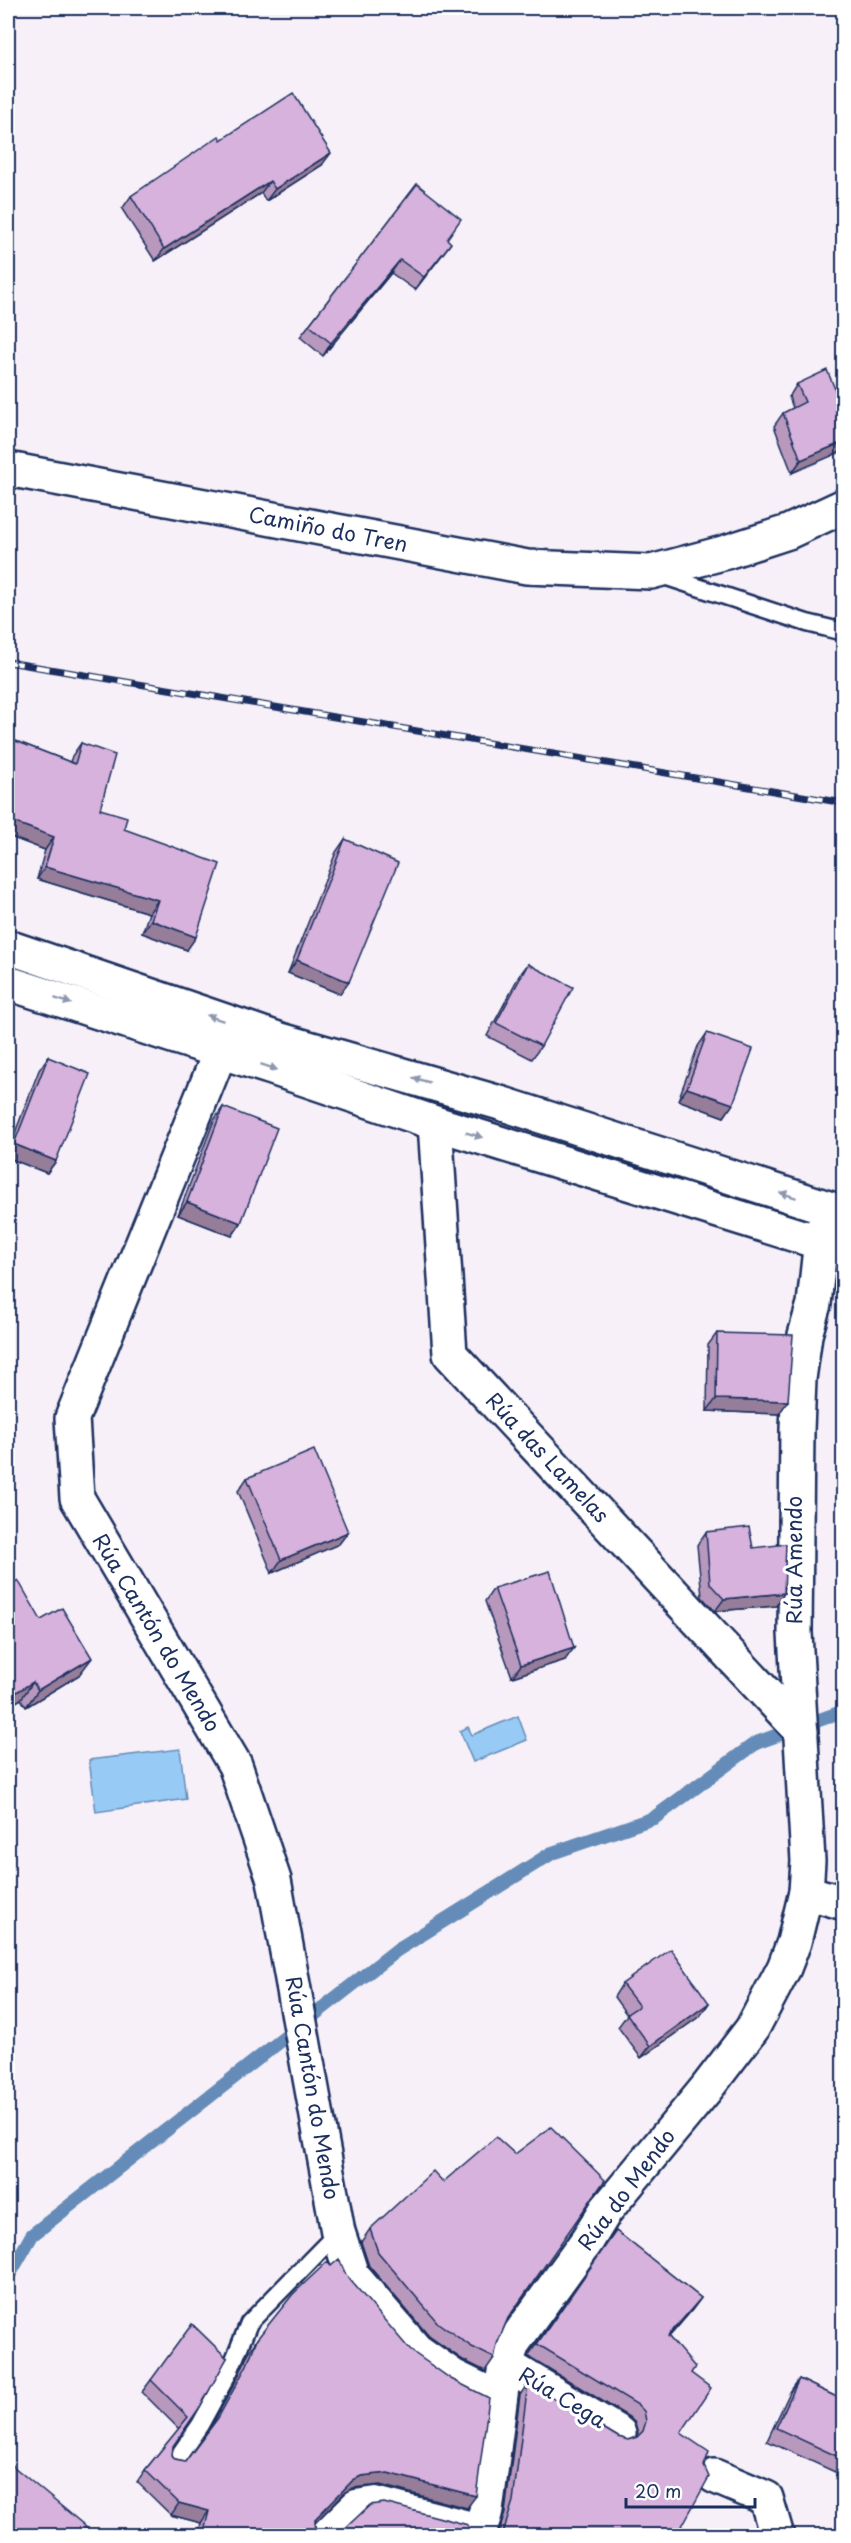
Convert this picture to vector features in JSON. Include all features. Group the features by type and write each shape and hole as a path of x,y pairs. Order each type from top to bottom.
{"street":[{"name":"Camiño do Tren","path":"8,469 527,567 651,572 723,553 788,532 843,506"},
{"path":"8,947 281,1040 500,1103 834,1234"},
{"path":"8,983 435,1123 834,1234"},
{"name":"Rúa Cantón do Mendo","path":"220,1052 72,1418 77,1498 235,1765 274,1880 338,2232 352,2275 416,2350 453,2376 500,2399"},
{"name":"Rúa das Lamelas","path":"435,1123 450,1354 801,1731"},
{"name":"Rúa Amendo","path":"806,1892 808,1861 794,1590 799,1379 805,1335 834,1234"},
{"path":"806,1892 843,1903"},
{"name":"Rúa do Mendo","path":"479,2531 486,2511 505,2364 514,2342 587,2241 606,2210 706,2090 752,2029 791,1951 806,1892"},
{"name":"Rúa Cega","path":"505,2364 620,2433"},
{"path":"714,2476 766,2498 777,2535"},
{"path":"321,2535 355,2503 376,2500 479,2531"}],"lane":[{"path":"651,572 843,633"},
{"path":"172,2464 200,2425 229,2372 249,2323 338,2232"}],"water":[{"path":"518,1716 527,1740 473,1762 460,1731 468,1727 472,1735"},
{"path":"180,1749 186,1799 96,1812 89,1760"}],"building":[{"path":"293,93 331,153 275,189 270,181 164,249 131,196 219,136 221,140"},
{"path":"417,184 461,219 447,239 451,243 424,277 400,260 331,343 309,325"},
{"path":"827,370 840,401 843,400 843,442 801,460 783,413 805,402 797,384"},
{"path":"8,738 75,764 81,743 115,755 100,809 127,817 124,829 220,864 196,937 151,920 158,900 45,867 54,837 8,820"},
{"path":"345,839 398,863 349,982 297,960"},
{"path":"528,964 573,987 541,1046 496,1023"},
{"path":"707,1033 753,1049 733,1104 687,1088"},
{"path":"48,1057 90,1074 56,1161 14,1144"},
{"path":"223,1107 277,1128 241,1223 187,1202"},
{"path":"717,1333 793,1335 788,1401 716,1399"},
{"path":"314,1450 348,1532 281,1560 247,1478"},
{"path":"749,1527 753,1548 786,1544 784,1593 724,1599 710,1584 706,1532"},
{"path":"550,1571 574,1648 521,1665 494,1588"},
{"path":"18,1580 41,1620 62,1608 92,1658 38,1690 33,1682 10,1696 8,1692 8,1587"},
{"path":"671,1949 709,2003 650,2046 627,2014 639,2006 622,1984"},
{"path":"551,2127 605,2180 508,2318 494,2358 472,2347 438,2323 378,2252 370,2229 433,2171 443,2182 496,2137 515,2154"},
{"path":"616,2231 701,2298 668,2336 695,2367 691,2373 711,2388 681,2433 709,2452 704,2466 709,2477 677,2535 500,2535 504,2530 513,2501 528,2383 618,2437 628,2440 637,2437 643,2431 646,2421 644,2411 638,2405 537,2344"},
{"path":"339,2259 346,2275 410,2350 451,2379 489,2398 476,2496 388,2473 361,2476 353,2480 315,2519 315,2528 322,2535 203,2535 209,2511 179,2503 145,2470 188,2417 151,2380 192,2324 227,2358 200,2407 173,2446 172,2456 175,2460 185,2462 218,2418 247,2365 257,2339 293,2294 327,2262 331,2266"},
{"path":"799,2379 843,2400 843,2459 776,2428"},
{"path":"8,2462 84,2525 92,2535 8,2535"},
{"path":"384,2503 468,2525 472,2535 338,2535 370,2505"}],"waterway":[{"path":"8,2277 32,2235 397,1950 552,1853 654,1818 756,1743 844,1711"}],"railway":[{"path":"8,662 844,803"}]}
